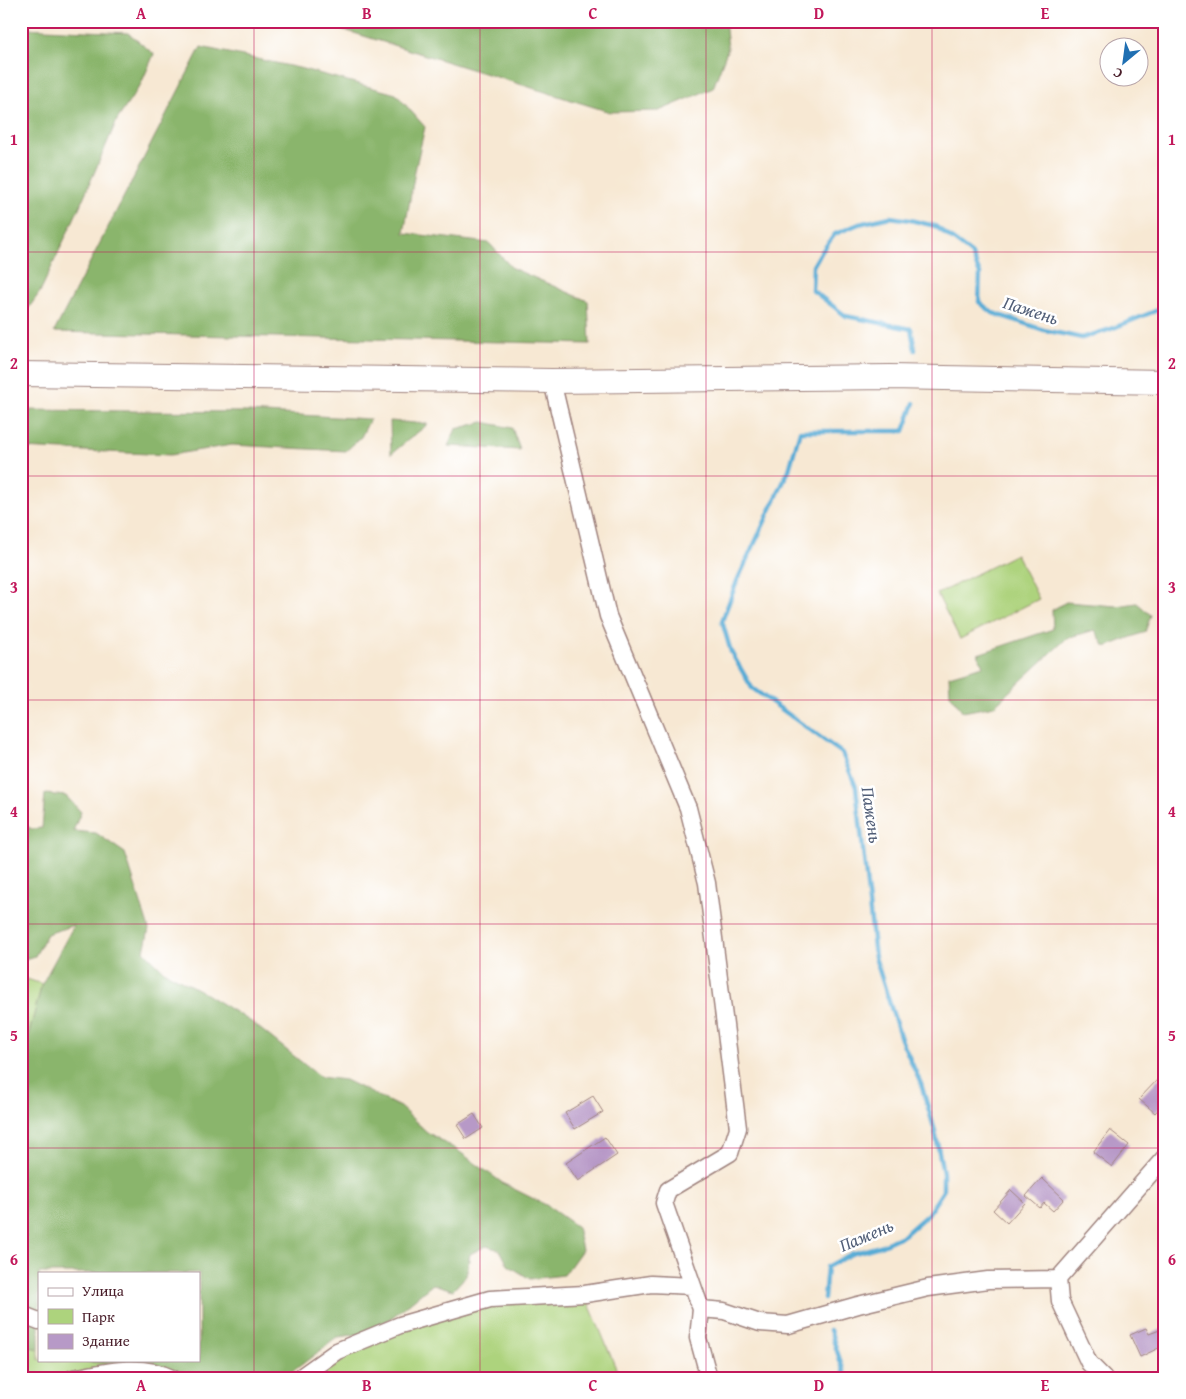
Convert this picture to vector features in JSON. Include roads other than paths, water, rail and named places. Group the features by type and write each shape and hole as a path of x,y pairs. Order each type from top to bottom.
{"street":[{"path":"21,374 552,381 938,377 1165,382"},
{"path":"552,381 608,616 688,808 706,883 738,1128 730,1153 668,1190 664,1203 701,1309 698,1338 709,1378"},
{"path":"1104,1378 1089,1363 1060,1301 1058,1279 1165,1157"},
{"path":"701,1309 724,1311 760,1323 788,1325 928,1288 988,1280 1058,1279"},
{"path":"299,1378 337,1351 400,1325 490,1299 585,1294 651,1284 692,1286"},
{"path":"21,1314 38,1321"},
{"path":"141,1362 166,1375"},
{"path":"73,1378 136,1369 166,1375"}],"waterway":[{"name":"Пажень","path":"915,350 911,329 846,316 812,290 813,266 835,234 859,224 890,217 935,226 971,253 980,274 979,302 993,313 1044,330 1082,338 1111,329 1165,307"},
{"name":"Пажень","path":"824,1299 827,1267 851,1254 880,1246 904,1235 928,1214 943,1191 943,1173 935,1131 921,1084 901,1039 875,957 856,787 842,753 752,688 731,652 722,621 737,581 789,470 800,431 904,431 914,403"},
{"name":"Пажень","path":"830,1330 846,1378"}]}
